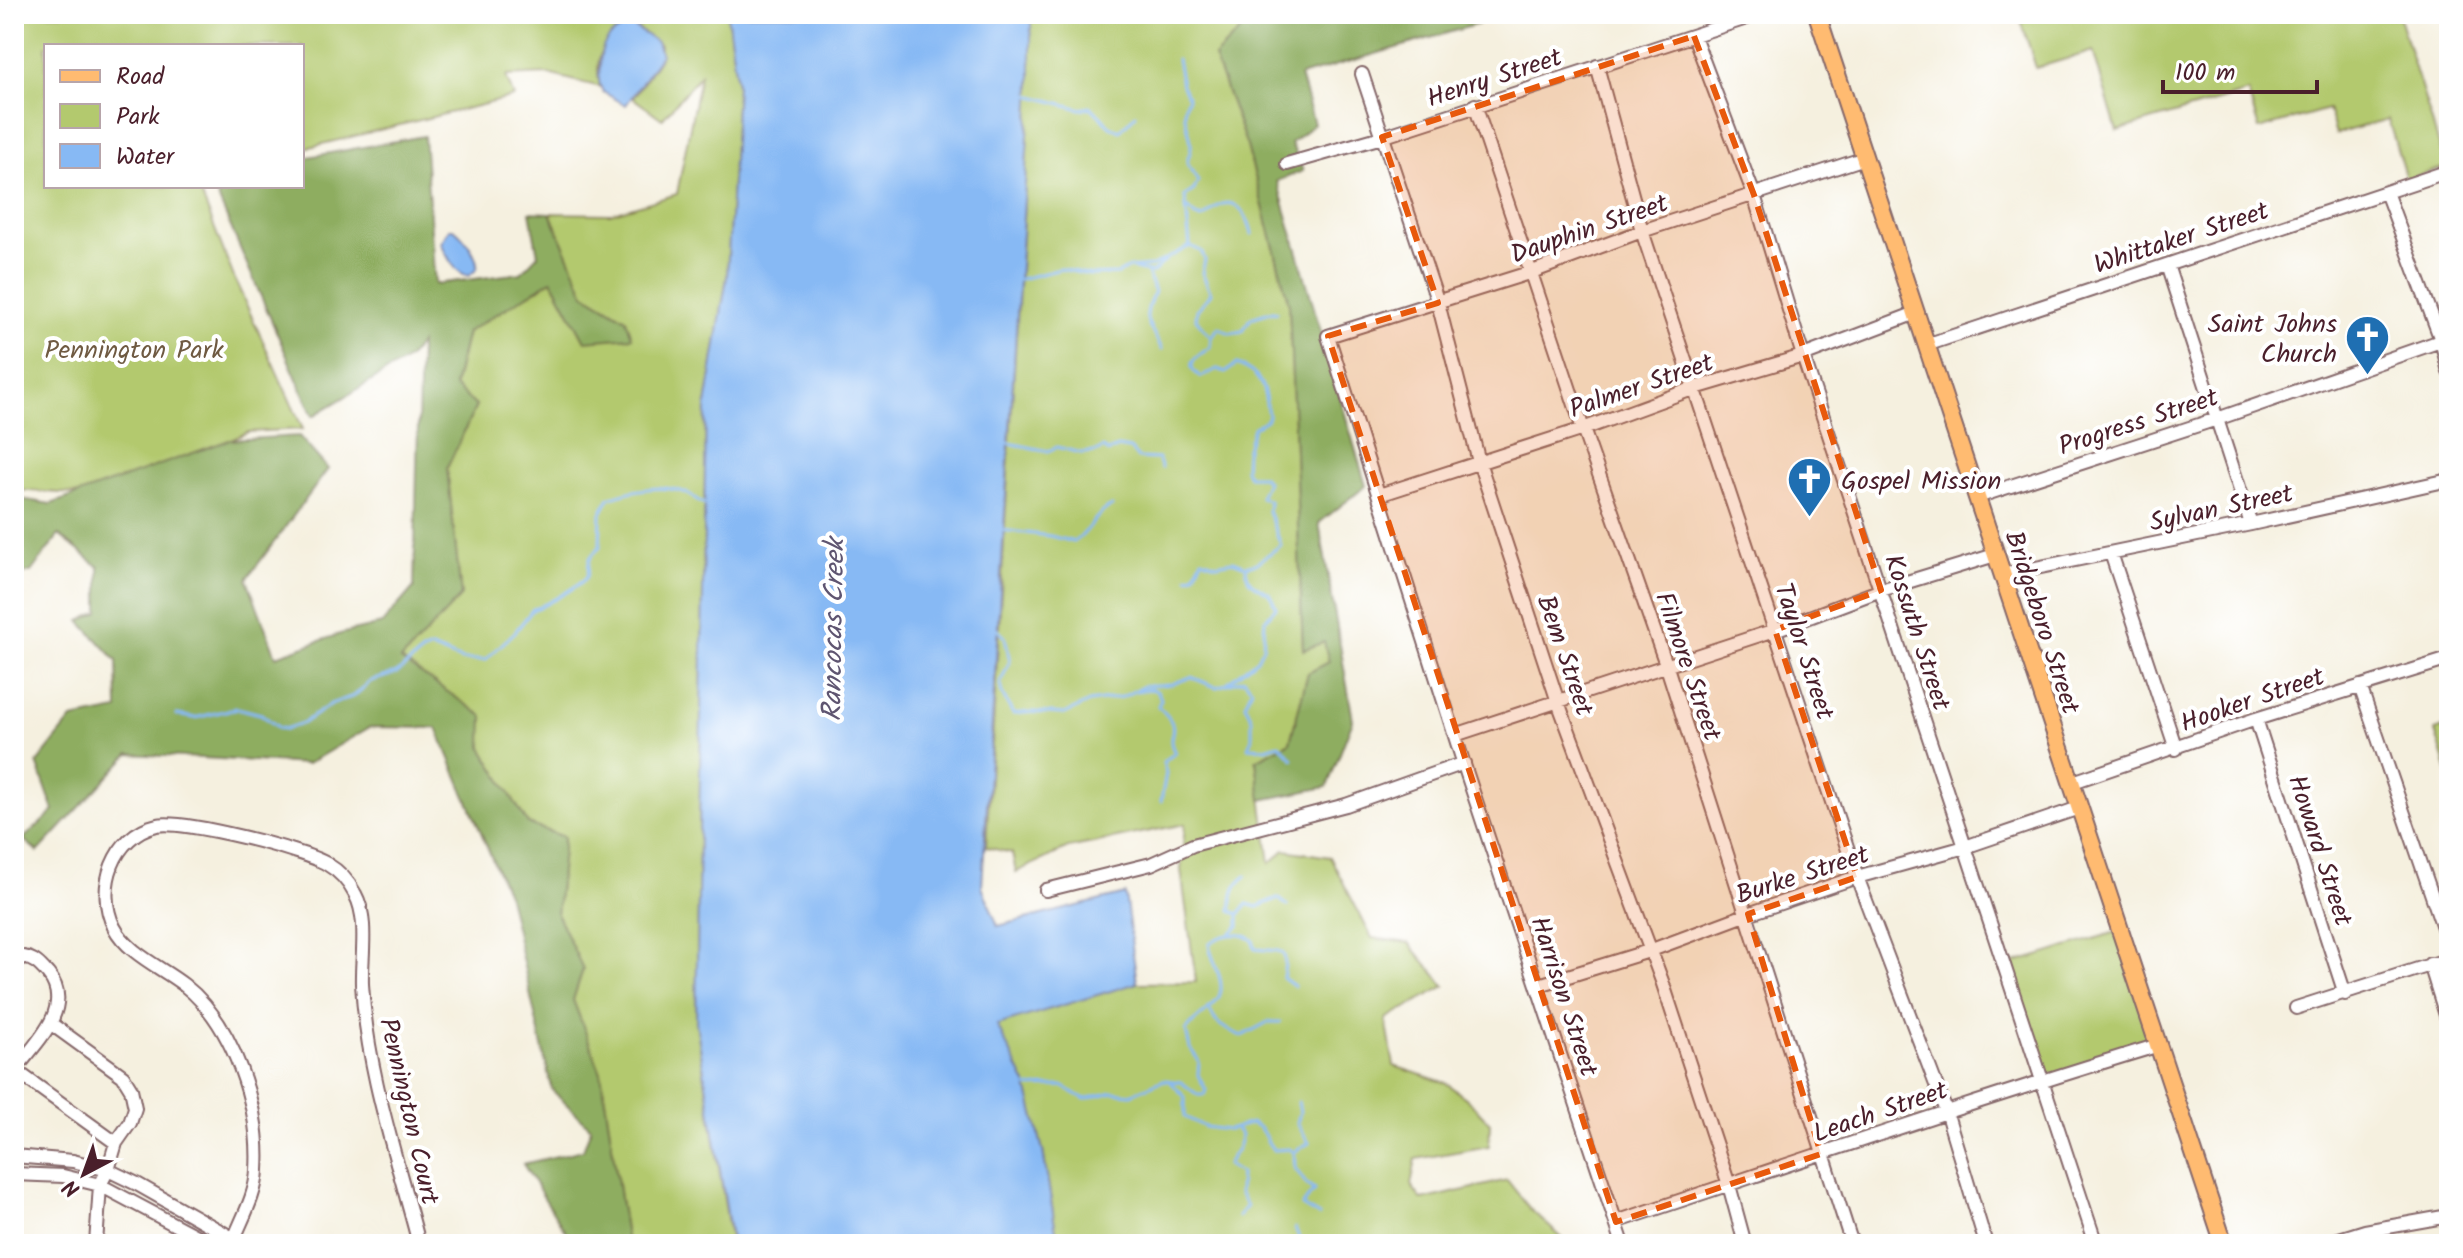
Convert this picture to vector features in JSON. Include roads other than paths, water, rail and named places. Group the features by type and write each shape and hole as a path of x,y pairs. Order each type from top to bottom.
{"main road":[{"name":"Bridgeboro Street","path":"1817,14 2224,1244"}],"street":[{"name":"Henry Street","path":"1287,164 1382,137 1759,14"},
{"name":"Kossuth Street","path":"1694,36 1754,195 1803,356 2096,1244"},
{"name":"Taylor Street","path":"1597,66 1642,231 1857,877 1946,1111 1986,1244"},
{"name":"Bem Street","path":"1362,74 1438,303 1479,462 1558,702 1662,981 1729,1185 1745,1244"},
{"name":"Filmore Street","path":"1475,105 1583,429 1667,667 1852,1244"},
{"name":"Dauphin Street","path":"1328,336 1532,272 1642,231 1865,158"},
{"name":"Whittaker Street","path":"1926,345 2449,171"},
{"path":"2386,192 2445,339 2449,372"},
{"path":"2167,265 2251,524"},
{"name":"Palmer Street","path":"1379,495 1583,429 1695,388 1803,356 1916,313"},
{"name":"Harrison Street","path":"1328,336 1464,763 1623,1244"},
{"name":"Progress Street","path":"1977,497 2217,419 2445,339"},
{"name":"Sylvan Street","path":"2002,575 2449,480"},
{"path":"2111,553 2176,749"},
{"path":"1455,735 1667,667 1881,590 1995,555"},
{"name":"Hooker Street","path":"2070,783 2256,719 2449,659"},
{"path":"2360,686 2449,945"},
{"name":"Howard Street","path":"2256,719 2345,994"},
{"path":"1046,890 1151,864 1193,845 1346,805 1464,763"},
{"name":"Burke Street","path":"1539,985 1649,951 1857,877 1965,847 2079,808"},
{"name":"Pennington Court","path":"236,1242 257,1172 252,1117 234,1048 203,1001 125,942 114,927 106,905 106,885 114,858 142,830 170,822 193,825 307,855 326,863 343,877 357,896 362,919 362,982 368,1047 419,1244"},
{"path":"14,966 23,957 34,958 59,991 59,1002 50,1023 14,1071 116,1143"},
{"path":"2296,1008 2449,959"},
{"path":"2430,964 2449,1025"},
{"path":"50,1023 123,1076 131,1089 135,1108 130,1123 116,1143 100,1185 96,1244"},
{"name":"Leach Street","path":"1616,1222 1946,1111 2159,1045"},
{"path":"14,1156 73,1161 108,1170 236,1242"},
{"path":"14,1174 63,1176 100,1185 211,1244"},
{"path":"2323,1244 2365,1231 2449,1216"},
{"path":"2365,1231 2385,1244"}],"water":[{"name":"Rancocas Creek","path":"727,14 1031,14 1031,85 982,886 998,926 1125,894 1137,983 997,1025 1027,1086 1043,1151 1058,1244 732,1244 696,1022 706,405 727,277 737,85"},
{"path":"629,24 657,42 661,55 626,105 603,92 599,76 604,46 611,36"},
{"path":"449,229 454,229 462,237 476,258 477,269 469,276 455,268 441,243"}],"waterway":[{"path":"1177,59 1188,98 1185,115 1191,146 1187,163 1198,181 1194,190 1185,196 1190,246"},
{"path":"1029,95 1081,109 1091,107 1110,126 1120,131 1136,114"},
{"path":"1188,208 1195,216 1202,218 1220,205 1234,205 1246,217 1252,234"},
{"path":"1190,246 1201,251 1205,260 1202,273 1211,293 1197,310 1196,319 1211,337"},
{"path":"1016,280 1061,269 1091,275 1118,274 1129,268 1153,266 1190,246"},
{"path":"1135,269 1152,273 1166,260"},
{"path":"1147,272 1154,291 1147,316 1162,349"},
{"path":"1188,577 1194,575 1202,559 1216,564 1233,561 1246,566 1257,563 1281,545 1268,511 1269,501 1260,497 1267,481 1261,476 1249,476 1245,470 1253,428 1268,416 1261,384 1252,373 1237,364 1226,372 1217,369 1201,377 1192,368 1194,360 1210,347 1211,337 1219,327 1229,333 1243,331 1251,318 1277,312"},
{"path":"1009,443 1048,451 1057,447 1081,453 1103,448 1109,452 1118,447 1130,449 1138,458 1158,459 1162,468"},
{"path":"177,715 195,718 237,708 261,714 285,729 303,723 331,704 354,696 371,681 397,673 431,648 462,660 485,660 515,632 533,609 562,595 587,576 590,559 600,547 601,513 609,498 659,488 688,494 705,504"},
{"path":"1001,530 1074,542 1112,506"},
{"path":"1226,684 1257,659 1263,647 1265,620 1276,607 1270,594 1250,581 1246,566"},
{"path":"997,629 1005,637 1010,661 1000,684 1013,714 1065,714 1089,702 1122,697 1144,686 1172,684 1191,677 1216,687 1244,679 1252,689 1245,704 1252,719 1252,738 1248,747 1266,748 1279,744 1293,759"},
{"path":"1133,691 1152,689 1158,692 1161,699 1158,706 1173,727 1171,740 1175,753 1163,762 1166,773 1161,801"},
{"path":"1239,914 1231,911 1233,896 1246,876"},
{"path":"1229,935 1239,926 1239,914 1247,904 1257,907 1278,898 1288,906"},
{"path":"1023,1087 1062,1086 1085,1099 1113,1092 1131,1094 1164,1080 1181,1082 1198,1095 1204,1095 1206,1090 1198,1075 1199,1061 1190,1048 1186,1031 1220,994 1219,976 1209,944 1219,938 1242,935 1253,940 1255,949 1281,952 1285,960 1283,978 1294,986"},
{"path":"1209,1008 1218,1023 1242,1036 1268,1022 1280,1022"},
{"path":"1170,1081 1185,1097 1185,1117 1205,1127 1228,1130 1252,1123 1260,1128 1274,1150 1289,1149 1294,1152"},
{"path":"1298,1102 1300,1112 1297,1123 1309,1143 1294,1152 1295,1168 1314,1190 1302,1206 1319,1216"},
{"path":"1235,1128 1241,1135 1240,1140 1227,1165 1240,1173 1239,1193 1247,1206 1238,1217"},
{"path":"1295,1228 1302,1244"}],"place":[{"name":"Saint Johns Church","path":"2368,377"},
{"name":"Gospel Mission","path":"1810,519"}],"park label":[{"name":"Pennington Park","path":"134,349"}]}
